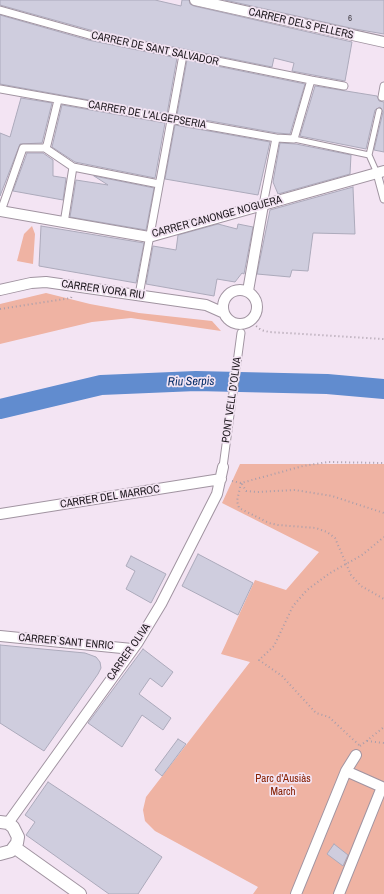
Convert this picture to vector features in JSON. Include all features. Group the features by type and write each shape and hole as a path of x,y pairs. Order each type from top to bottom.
{"street":[{"name":"CARRER DELS PELLERS","path":"201,1 384,42"},
{"name":"CARRER DE SANT SALVADOR","path":"0,10 90,35 183,55 344,86"},
{"path":"139,295 183,55"},
{"path":"294,139 312,80"},
{"path":"382,97 384,86"},
{"name":"CARRER DE L'ALGEPSERIA","path":"0,89 170,120 276,138 294,139"},
{"path":"45,148 48,145 58,100"},
{"path":"248,291 276,138"},
{"path":"0,211 24,148 45,148 73,167 159,184"},
{"path":"64,222 73,167"},
{"path":"380,172 384,199"},
{"name":"CARRER CANONGE NOGUERA","path":"0,211 150,237 380,172"},
{"name":"CARRER VORA RIU","path":"0,290 42,282 206,305 224,313"},
{"path":"243,290 248,291 255,298 257,307 255,316 243,326 230,321 224,313 226,298 233,292 243,290"},
{"name":"CARRER VORA RIU","path":"206,305 226,298"},
{"name":"PONT VELL D’OLIVA","path":"223,467 243,326"},
{"name":"CARRER OLIVA","path":"4,823 142,636 178,571 217,494 223,467"},
{"name":"CARRER DEL MARROC","path":"0,514 221,479"},
{"name":"CARRER SANT ENRIC","path":"0,636 132,649"},
{"path":"296,894 346,771 358,750"},
{"path":"339,894 382,787 346,771"},
{"path":"0,854 7,853 14,847 18,837 16,832 4,823"},
{"path":"14,847 80,894"}],"lane":[{"path":"368,155 379,111"},
{"path":"294,139 368,155 380,172"}],"path":[{"path":"0,310 71,298 76,286"},
{"path":"243,326 270,332 384,339"},
{"path":"221,479 241,483 309,465 351,461 384,463"},
{"path":"241,483 246,491 256,492 295,490 318,493 384,513"},
{"path":"241,483 237,502 239,508 278,526 316,528 327,532 335,538 351,575 361,586 384,599"},
{"path":"384,537 362,555 345,564 307,590 293,606 274,646 259,660 282,676 316,713 329,717 358,750 384,727"},
{"path":"367,741 384,743"}],"green space":[{"path":"32,226 35,234 33,264 17,261 24,234"},
{"path":"46,293 90,304 139,313 212,321 221,331 131,318 92,322 0,344 0,304"},
{"name":"Parc d'Ausiàs March","path":"240,464 384,464 384,894 253,894 258,887 155,831 145,821 143,810 146,797 250,662 221,654 255,580 286,590 319,552 222,503"}],"building":[{"path":"0,0 155,0 181,6 182,0 189,0 190,4 194,6 352,42 345,81 292,71 294,63 274,58 272,67 90,30 0,5"},
{"path":"225,0 384,0 384,34 355,29"},
{"path":"0,15 88,40 177,58 167,114 0,84"},
{"path":"187,60 305,84 290,134 177,115"},
{"path":"315,86 377,96 379,101 384,102 384,152 374,150 383,112 380,107 375,110 366,149 300,136"},
{"path":"21,98 52,103 42,143 20,144 0,196 0,133 10,137"},
{"path":"62,105 165,123 155,178 75,162 52,147"},
{"path":"175,125 270,142 258,195 165,179"},
{"path":"280,143 296,144 351,155 350,174 278,194 273,182"},
{"path":"27,153 43,153 53,160 53,176 66,178 63,200 13,191"},
{"path":"94,176 154,188 146,230 70,217 76,180 108,185"},
{"path":"353,187 355,234 313,233 308,271 292,270 290,277 257,274 270,210"},
{"path":"218,224 237,229 238,224 253,227 244,274 242,273 235,282 217,279 214,296 146,284 153,246 176,250 178,235"},
{"path":"41,226 144,243 136,283 39,266"},
{"path":"198,554 253,583 238,615 182,586"},
{"path":"131,556 166,574 151,603 126,589 135,571 126,566"},
{"path":"0,645 85,653 96,657 100,662 101,668 98,674 44,751 0,723"},
{"path":"143,649 173,672 162,687 150,678 139,694 171,718 163,730 142,715 122,747 88,723"},
{"path":"178,739 186,744 162,776 155,770"},
{"path":"48,782 162,857 138,894 109,894 26,835 35,822 25,815"},
{"path":"334,844 348,855 343,866 327,854"}],"waterway":[{"name":"Riu Serpis","path":"0,409 101,385 196,381 327,384 384,389"}]}
